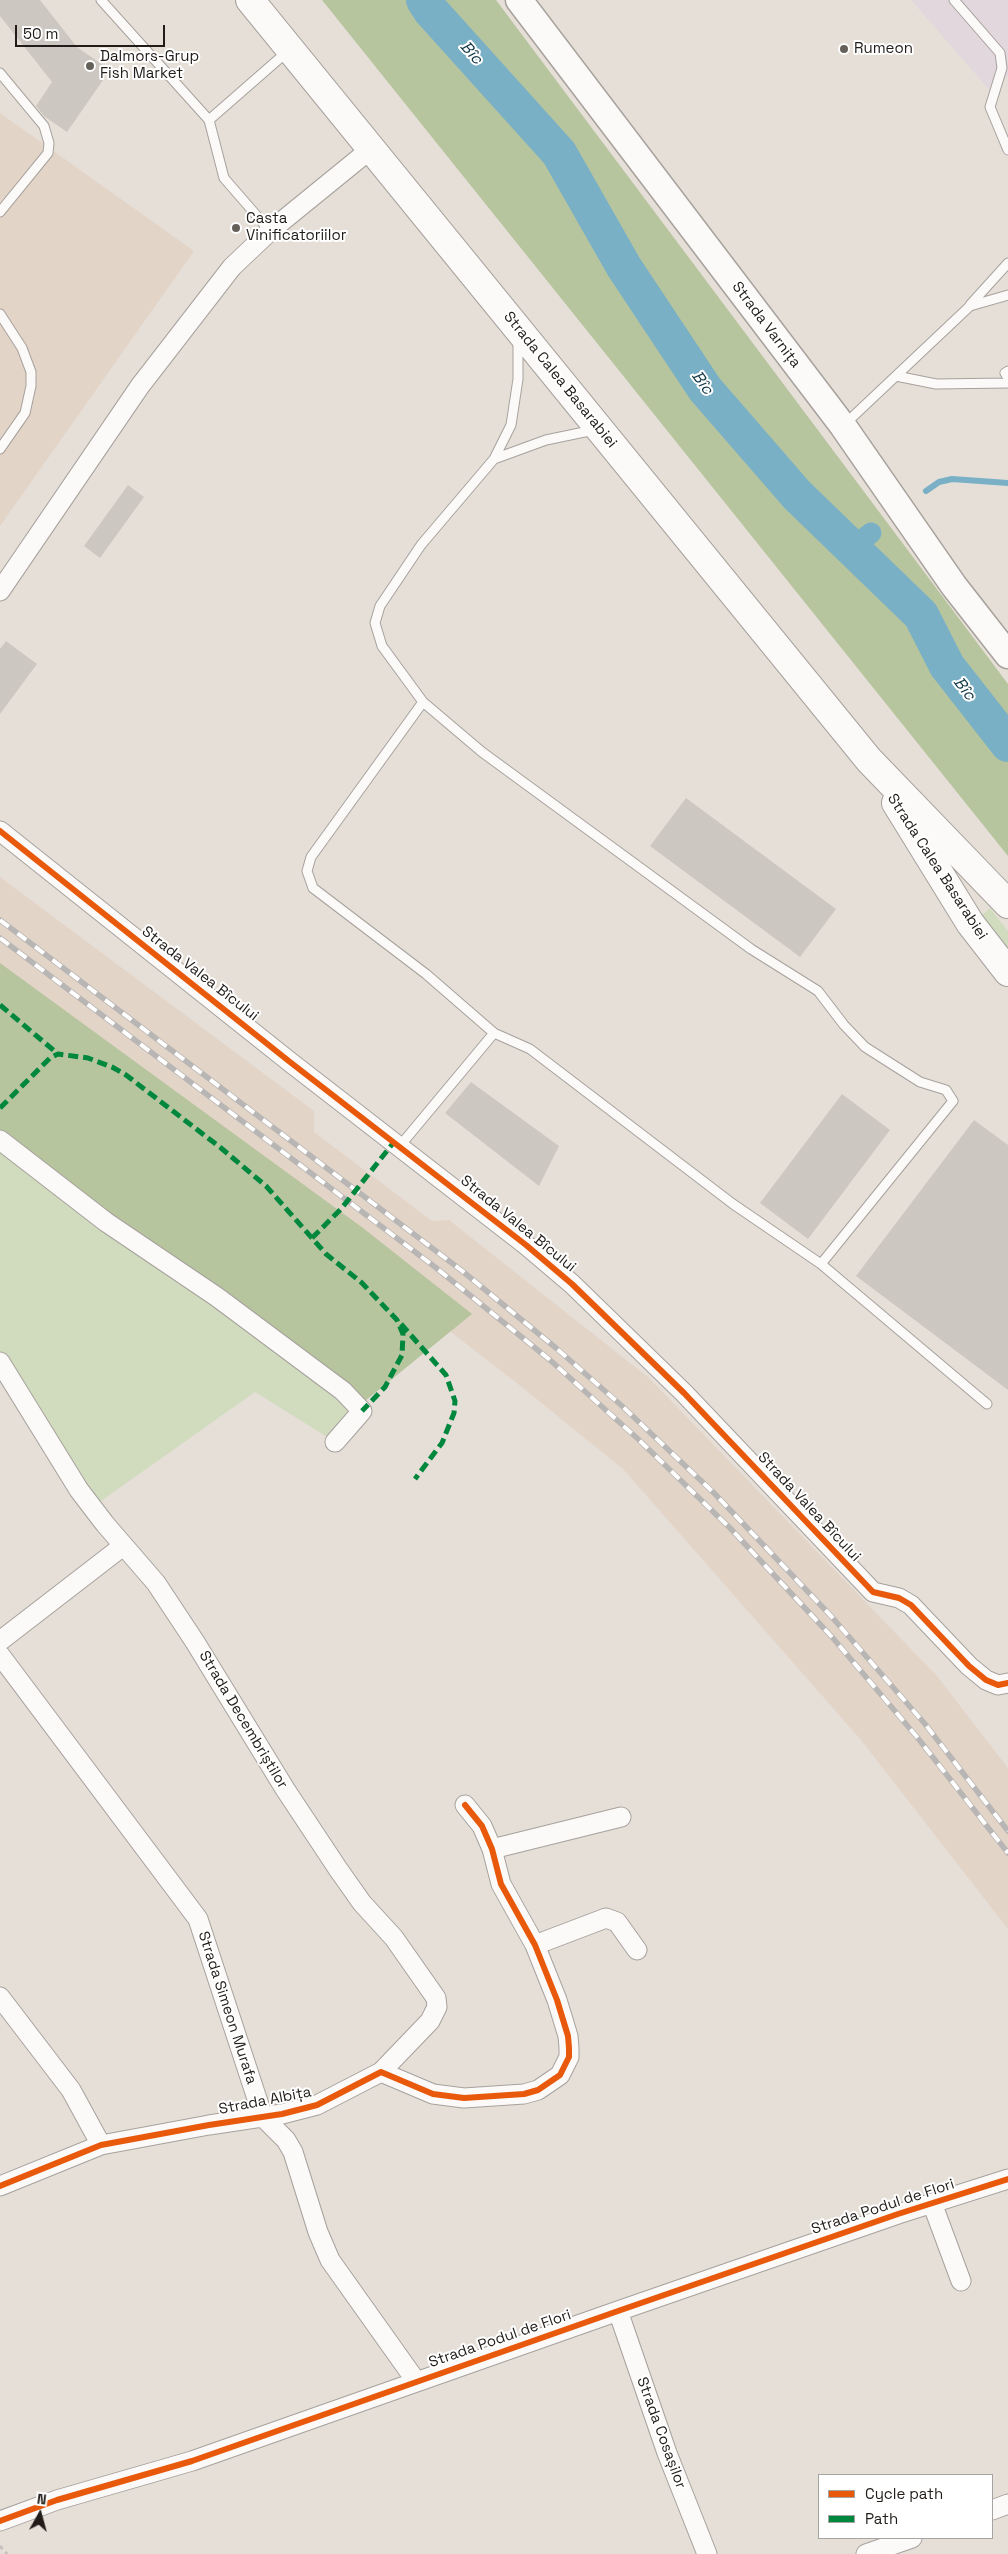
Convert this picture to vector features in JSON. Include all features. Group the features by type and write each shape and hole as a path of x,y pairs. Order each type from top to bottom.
{"main road":[{"name":"Strada Calea Basarabiei","path":"250,0 869,760 1008,904"},
{"name":"Strada Calea Basarabiei","path":"869,760 970,923 1008,972"}],"street":[{"name":"Strada Varnița","path":"519,0 843,426 954,586 1008,655"},
{"path":"0,591 140,386 232,267 270,231 372,148"},
{"name":"Strada Valea Bîcului","path":"0,831 526,1245 572,1284 684,1393 873,1592 905,1601 969,1666 986,1680 998,1685 1008,1683"},
{"path":"0,1140 106,1222 217,1297 343,1391 362,1411 336,1442"},
{"name":"Strada Decembriștilor","path":"0,1362 79,1490 123,1546 156,1583 195,1642 274,1772 338,1869 362,1903 394,1938 436,1998 437,2007 430,2021 381,2072"},
{"path":"0,1641 123,1546"},
{"name":"Strada Simeon Murafa","path":"0,1655 198,1919 263,2117 286,2140 293,2152 318,2232 330,2260 416,2381"},
{"path":"381,2072 434,2094 464,2098 524,2094 538,2090 560,2075 569,2057 568,2036 557,2000 534,1945 501,1884 492,1849 482,1826 465,1805"},
{"path":"492,1849 621,1817"},
{"path":"534,1945 606,1918 617,1922 637,1950"},
{"path":"0,1998 71,2090 101,2145"},
{"name":"Strada Albița","path":"0,2186 101,2145 263,2117 317,2105 381,2072"},
{"name":"Strada Podul de Flori","path":"0,2521 57,2500 192,2461 618,2311 1008,2179"},
{"path":"932,2204 961,2281"},
{"name":"Strada Cosașilor","path":"618,2311 667,2453 707,2554"},
{"path":"993,2510 1008,2504"},
{"path":"866,2554 909,2539"}],"lane":[{"path":"101,0 209,120 224,178 270,231"},
{"path":"954,0 1000,53 1002,68 990,108 1008,150"},
{"path":"209,120 290,49"},
{"path":"0,73 44,126 49,143 48,153 0,212"},
{"path":"843,426 970,306 1008,263"},
{"path":"970,306 1008,295"},
{"path":"0,314 22,348 31,372 31,386 25,413 0,449"},
{"path":"518,328 518,380 511,425 494,459 421,545 380,606 375,622 382,646 423,702 482,752 751,949 818,991 844,1025 866,1048 920,1082 946,1090 954,1102 821,1264"},
{"path":"1008,371 1005,373 1008,378"},
{"path":"896,376 936,384 1008,383"},
{"path":"494,459 546,440 600,429"},
{"path":"423,702 311,857 307,871 313,888 426,974 494,1033 530,1049 733,1204 821,1264 987,1404"},
{"path":"400,1147 494,1033"}],"path":[{"path":"0,2546 7,2554"}],"shaded area":[{"path":"911,0 1008,0 1008,76 991,92"},
{"path":"0,113 194,251 0,526"},
{"path":"0,877 314,1111 314,1132 432,1221 449,1220 649,1378 937,1676 1008,1768 1008,1929 861,1740 623,1469 518,1384 59,1029 0,987"}],"green space":[{"path":"322,0 496,0 1008,684 1008,856"},
{"path":"990,908 1008,931 1008,950 981,916"},
{"path":"0,963 363,1228 472,1314 365,1401 0,1133"},
{"path":"0,1144 348,1402 350,1414 332,1440 255,1392 94,1506 0,1356"}],"building":[{"path":"0,0 40,0 77,47 110,70 67,132 44,116 36,106 52,82 0,16"},
{"path":"128,485 144,497 100,558 84,546"},
{"path":"6,641 37,664 0,714 0,649"},
{"path":"686,798 836,909 800,957 650,846"},
{"path":"471,1082 559,1146 539,1186 445,1113"},
{"path":"842,1094 890,1130 808,1239 760,1203"},
{"path":"974,1120 1008,1145 1008,1390 856,1276"}],"waterway":[{"name":"Bîc","path":"424,0 431,11 559,153 624,267 705,389 797,495 921,615 947,666 1008,744"},
{"path":"926,491 939,482 952,479 1008,483"},
{"path":"853,547 871,533"}],"railway":[{"path":"0,920 461,1270 556,1348 622,1406 714,1493 831,1616 925,1724 1008,1831"},
{"path":"0,938 435,1267 550,1360 638,1439 730,1528 832,1637 917,1737 1008,1853"}],"marked path":[{"path":"0,1005 58,1054"},
{"path":"0,1108 50,1058 58,1054 88,1058 112,1067 126,1075 221,1148 266,1186 326,1254 362,1283 397,1320 403,1334 402,1355 385,1387 362,1411"},
{"path":"312,1238 341,1209 394,1142"},
{"path":"401,1324 446,1375 455,1401 454,1413 442,1443 415,1479"}],"cycle path":[{"path":"0,831 290,1062 526,1245 572,1284 684,1393 873,1592 899,1598 911,1605 969,1666 986,1680 998,1685 1008,1683"},
{"path":"0,2186 101,2145 282,2114 317,2105 381,2072 433,2094 464,2098 524,2094 538,2090 560,2075 569,2057 569,2048 568,2036 557,2000 535,1945 501,1884 492,1849 482,1826 465,1805"},
{"path":"0,2521 57,2500 192,2461 898,2214 1008,2179"}],"place":[{"name":"Rumeon","path":"844,49"},
{"name":"Dalmors-Grup Fish Market","path":"90,66"},
{"name":"Casta Vinificatoriilor","path":"236,228"}]}
